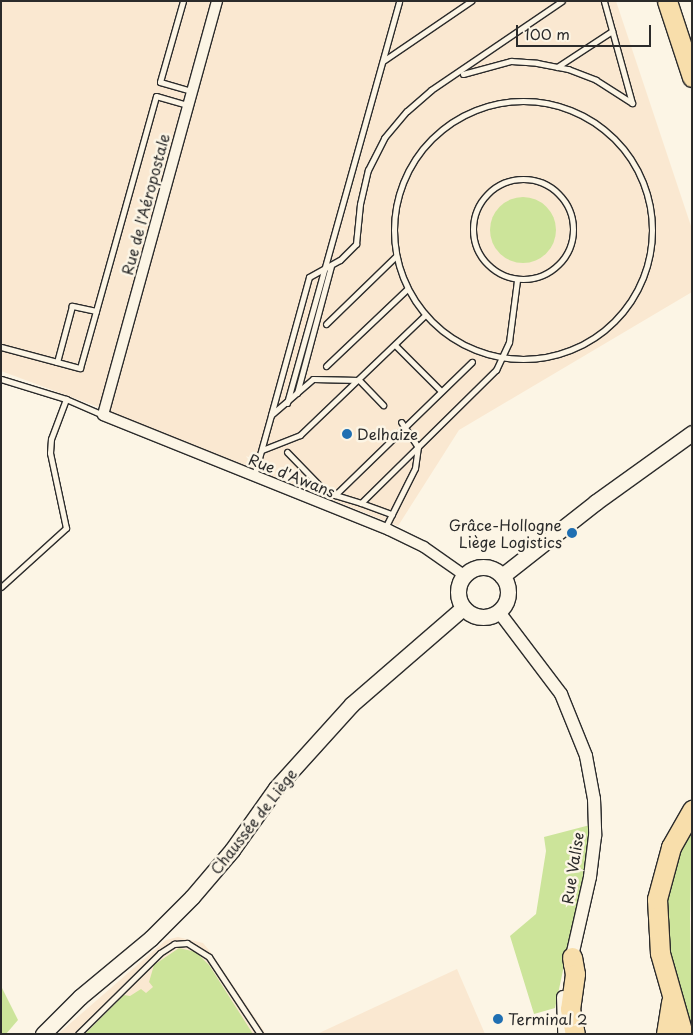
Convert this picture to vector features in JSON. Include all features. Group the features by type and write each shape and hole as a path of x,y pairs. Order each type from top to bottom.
{"highway":[{"path":"667,1 692,77"},
{"path":"683,1034 671,985 660,953 656,900 671,847 692,810"},
{"path":"572,957 575,974 570,1009 575,1034"},
{"path":"666,1034 671,985"}],"main road":[{"path":"502,576 596,502 692,433"},
{"path":"479,567 488,567 502,576 506,583 507,599 499,612 480,618 463,608 458,592 464,576 479,567"},
{"name":"Chaussée de Liège","path":"43,1034 80,997 182,907 232,850 283,781 352,704 463,608"}],"street":[{"name":"Rue de l'Aéropostale","path":"103,415 217,1"},
{"name":"Rue d'Awans","path":"103,415 385,528 424,547 464,576"},
{"name":"Rue Valise","path":"499,612 560,694 586,756 594,799 595,836 590,877 563,992 564,1034"}],"lane":[{"path":"183,1 160,82 192,91"},
{"path":"287,404 399,1"},
{"path":"383,62 471,1"},
{"path":"254,476 309,277 331,266 356,244 360,204 368,170 384,138 407,110 562,1"},
{"path":"455,76 485,66 511,61 556,67 596,80 632,103 604,1"},
{"path":"556,67 612,31"},
{"path":"1,347 80,368 156,96 188,106"},
{"path":"538,101 579,113 615,139 639,174 651,215 649,258 633,298 619,316 586,343 545,358 502,358 466,347 434,325 407,289 396,256 395,207 410,166 438,133 455,120 494,104 538,101"},
{"path":"527,179 542,183 561,197 572,218 573,234 569,250 560,264 546,274 517,280 496,272 483,260 475,245 472,228 476,211 490,192 511,180 527,179"},
{"path":"326,324 396,256"},
{"path":"297,394 331,266"},
{"path":"360,503 496,370 509,342 517,280"},
{"path":"326,366 407,289"},
{"path":"57,362 72,306 96,311"},
{"path":"262,450 300,435 359,380 425,314"},
{"path":"394,345 441,391"},
{"path":"335,495 403,425 472,362"},
{"path":"1,379 66,399 103,415"},
{"path":"272,415 287,404 313,379 359,380 383,405"},
{"path":"1,587 66,528 50,453 51,439 66,399"},
{"path":"385,528 415,468 418,447 403,425"},
{"path":"288,452 324,490 392,514"},
{"path":"78,1034 160,953 174,944 187,943 209,957 260,1034"}],"shaded area":[{"path":"1,1 616,1 692,229 692,292 459,430 398,526 101,408 1,371"},
{"path":"178,937 203,943 266,1034 58,1034 166,940"},
{"path":"457,969 485,1034 317,1034"}],"green space":[{"path":"523,197 536,199 546,207 554,217 556,230 554,243 546,253 536,261 523,263 510,261 500,253 492,243 490,230 492,217 500,207 510,199"},
{"path":"692,817 690,919 692,1033 666,948 660,898"},
{"path":"590,825 586,862 555,1008 534,1014 510,936 536,914 546,851 544,837"},
{"path":"179,948 196,952 209,965 253,1034 85,1034 124,995 130,996 141,989 146,993 153,987 149,982 154,965"},
{"path":"1,986 18,1020 6,1034 1,1034"}],"place":[{"name":"Delhaize","path":"347,434"},
{"name":"Grâce-Hollogne Liège Logistics","path":"572,533"},
{"name":"Terminal 2","path":"498,1019"}]}
